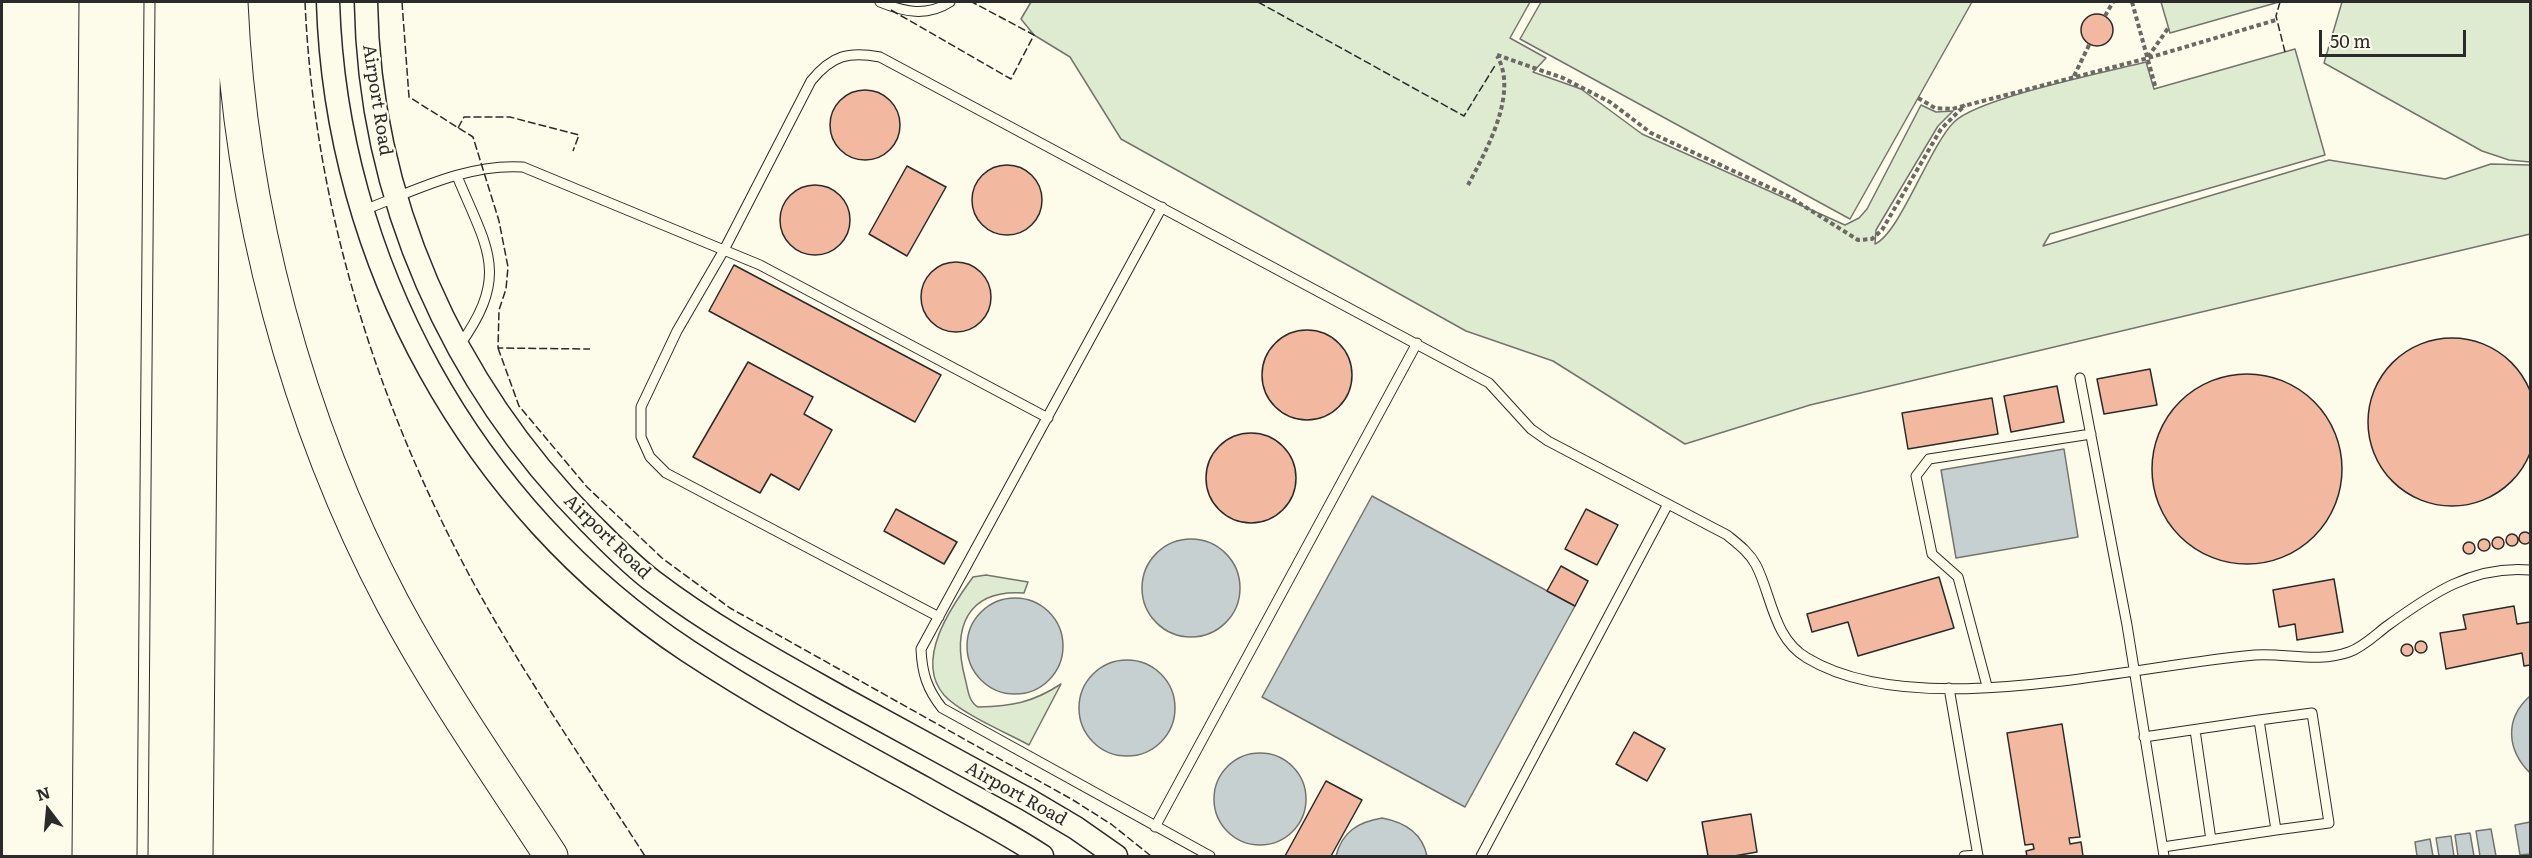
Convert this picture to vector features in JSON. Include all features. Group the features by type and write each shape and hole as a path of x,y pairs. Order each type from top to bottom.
{"highway":[{"path":"89,856 96,2"},
{"path":"120,856 127,2"},
{"path":"165,856 172,2"},
{"path":"196,856 204,2"},
{"path":"231,2 242,122 263,239 289,342 310,411 350,512 383,586 456,715 551,856"},
{"path":"502,784 531,856"}],"street":[{"name":"Airport Road","path":"328,2 335,94 361,211 394,299 443,394 499,476 550,536 576,561 623,603 688,651 810,725 1042,856"},
{"name":"Airport Road","path":"366,2 368,58 375,107 395,198 420,267 458,348 504,421 548,479 652,581 744,644 1027,799 1076,828 1116,856"}],"lane":[{"path":"880,2 905,11 926,13 950,2"},
{"path":"939,617 666,473 650,457 641,437 641,407 676,331 724,250 811,81 822,67 837,58 858,53 880,57 1490,383 1531,429 1548,441 1727,536 1745,549 1755,565 1775,618 1788,640 1805,657 1834,671 1882,684 1949,688 2134,673 2256,655 2334,657 2355,650 2430,595 2452,583 2478,574 2514,568 2530,570"},
{"path":"361,211 457,176 505,166 523,167 760,265 1048,418"},
{"path":"457,176 489,255 490,290 477,321 458,348"},
{"path":"1162,207 921,649 922,670 930,693 942,708 1210,856"},
{"path":"1155,827 1417,343"},
{"path":"2080,378 2127,625 2144,737 2163,852 2211,840 2330,823 2312,713 2144,737"},
{"path":"1987,686 1958,577 1932,554 1917,476 1929,459 2091,434"},
{"path":"1481,856 1668,504"},
{"path":"1949,688 1978,856 1964,856"},
{"path":"2259,720 2276,830"},
{"path":"2195,730 2211,840"}],"path":[{"path":"2105,16 2113,2"},
{"path":"2132,2 2156,89"},
{"path":"1918,98 1942,110 1965,105 2148,58 2276,20"},
{"path":"2148,58 2169,27"},
{"path":"2073,77 2090,43"},
{"path":"1468,185 1494,134 1500,111 1505,73 1497,55 1563,78 1610,102 1651,133 1788,196 1858,240 1872,239 1882,230 1941,129 1965,105"}],"green space":[{"path":"1031,2 1530,2 1510,38 1546,58 1533,72 1581,89 1642,134 1845,225 1859,218 1867,209 1921,105 1936,112 1953,111 1938,126 1876,230 1875,244 1885,237 1894,224 1944,134 1954,122 1968,113 2015,95 2146,62 2154,89 2295,49 2325,155 2050,234 2043,246 2329,160 2445,179 2491,164 2530,165 2530,234 1810,405 1685,444 1553,361 1466,331 1121,139 1070,57 1034,35 1021,19"},
{"path":"1541,2 1972,2 1850,219 1520,39"},
{"path":"2161,2 2279,2 2170,33"},
{"path":"2342,2 2530,2 2530,162 2509,160 2482,151 2324,63"},
{"path":"986,575 1028,582 1024,593 1004,593 988,598 976,605 968,616 963,629 961,660 972,701 978,707 1012,704 1041,695 1061,684 1029,745 961,709 944,695 936,681 933,666 934,650 946,618 973,577"}],"shaded area":[{"path":"2064,449 2078,537 1956,558 1941,470"},
{"path":"1372,496 1575,606 1465,807 1262,697"},
{"path":"1191,539 1210,543 1225,554 1236,569 1240,588 1236,607 1225,622 1210,633 1191,637 1172,633 1157,622 1146,607 1142,588 1146,569 1157,554 1172,543"},
{"path":"1006,598 1024,598 1042,606 1055,619 1063,637 1060,665 1042,686 1024,694 1006,694 988,686 975,673 967,655 967,637 975,619 988,606"},
{"path":"1127,660 1146,663 1161,674 1172,689 1175,708 1172,727 1161,742 1146,753 1127,756 1108,753 1093,742 1082,727 1079,708 1082,689 1093,674 1108,663"},
{"path":"2530,696 2530,773 2517,754 2512,734 2516,714"},
{"path":"1260,753 1278,756 1293,766 1303,781 1306,799 1303,817 1293,832 1278,842 1260,845 1242,842 1227,832 1217,817 1214,799 1217,781 1227,766 1242,756"},
{"path":"1382,818 1405,825 1416,834 1427,856 1336,856 1347,834 1358,825"},
{"path":"2530,822 2530,854 2520,855 2515,825"},
{"path":"2491,829 2496,856 2480,856 2476,831"},
{"path":"2470,833 2474,856 2458,856 2455,835"},
{"path":"2451,836 2454,856 2439,856 2436,838"},
{"path":"2430,839 2433,856 2417,856 2415,842"}],"building":[{"path":"2097,14 2108,19 2113,30 2108,41 2097,46 2086,41 2081,30 2086,19"},
{"path":"872,90 885,96 894,105 898,111 900,125 898,139 890,150 879,158 858,160 840,150 832,139 830,118 840,100 851,92"},
{"path":"1014,165 1027,171 1036,180 1040,186 1042,200 1040,214 1032,225 1021,233 1000,235 982,225 974,214 972,193 982,175 993,167"},
{"path":"907,166 946,187 907,256 869,234"},
{"path":"822,185 835,191 844,200 848,206 850,220 848,234 840,245 829,253 808,255 790,245 782,234 780,213 790,195 801,187"},
{"path":"963,262 976,268 985,277 989,283 991,297 989,311 981,322 970,330 949,332 931,322 923,311 921,290 931,272 942,264"},
{"path":"734,265 941,375 915,422 709,311"},
{"path":"1307,330 1324,333 1339,343 1349,358 1352,375 1349,392 1339,407 1324,417 1307,420 1290,417 1275,407 1265,392 1262,375 1265,358 1275,343 1290,333"},
{"path":"2452,338 2484,345 2511,363 2529,390 2536,422 2529,454 2511,481 2484,499 2452,506 2420,499 2393,481 2375,454 2368,422 2375,390 2393,363 2420,345"},
{"path":"748,362 813,397 804,414 832,430 799,490 771,474 760,493 693,457"},
{"path":"2150,369 2157,405 2104,414 2097,379"},
{"path":"2238,374 2256,374 2292,385 2307,395 2321,409 2338,441 2342,469 2338,497 2331,514 2321,529 2307,543 2275,560 2256,564 2238,564 2202,553 2187,543 2173,529 2156,497 2152,478 2152,460 2163,424 2173,409 2187,395 2219,378"},
{"path":"2057,386 2064,422 2011,432 2004,396"},
{"path":"1992,398 1998,434 1908,449 1902,413"},
{"path":"1251,433 1268,436 1283,446 1293,461 1296,478 1293,495 1283,510 1268,520 1251,523 1234,520 1219,510 1209,495 1206,478 1209,461 1219,446 1234,436"},
{"path":"896,509 957,542 944,564 884,531"},
{"path":"1586,509 1618,525 1597,565 1565,549"},
{"path":"2525,532 2531,538 2525,544 2519,538"},
{"path":"2512,534 2518,540 2512,546 2506,540"},
{"path":"2500,537 2504,543 2500,549 2496,549 2492,541"},
{"path":"2484,539 2490,545 2484,551 2478,545"},
{"path":"2469,542 2475,548 2469,554 2463,548"},
{"path":"1561,566 1588,581 1575,606 1547,591"},
{"path":"1939,577 1954,628 1858,656 1848,622 1812,632 1807,614"},
{"path":"2334,579 2343,632 2297,640 2295,624 2279,627 2273,590"},
{"path":"2514,606 2517,624 2530,622 2530,665 2524,666 2522,653 2446,669 2440,633 2466,629 2463,615"},
{"path":"2421,641 2427,647 2421,653 2415,647"},
{"path":"2409,644 2413,650 2409,656 2405,656 2401,648"},
{"path":"2062,724 2080,837 2069,838 2070,844 2081,842 2083,856 2027,856 2026,851 2034,849 2033,844 2025,845 2007,733"},
{"path":"1634,732 1665,749 1647,781 1616,764"},
{"path":"1326,781 1362,800 1331,856 1285,856"},
{"path":"1751,814 1757,852 1734,856 1708,856 1702,822"}],"fence":[{"path":"305,2 311,78 321,154 337,228 356,301 407,445 438,514 493,617 535,687 645,856"},
{"path":"402,2 409,97 473,137 499,221 508,267 506,289 499,310 498,348 590,349"},
{"path":"891,10 1011,79 1034,35 972,2"},
{"path":"1258,2 1464,116 1496,64"},
{"path":"2280,2 2276,16 2285,52"},
{"path":"458,128 464,117 510,117 579,135 573,151"},
{"path":"498,348 519,406 587,487 662,558 730,608 1073,800 1111,824 1151,856"}]}
